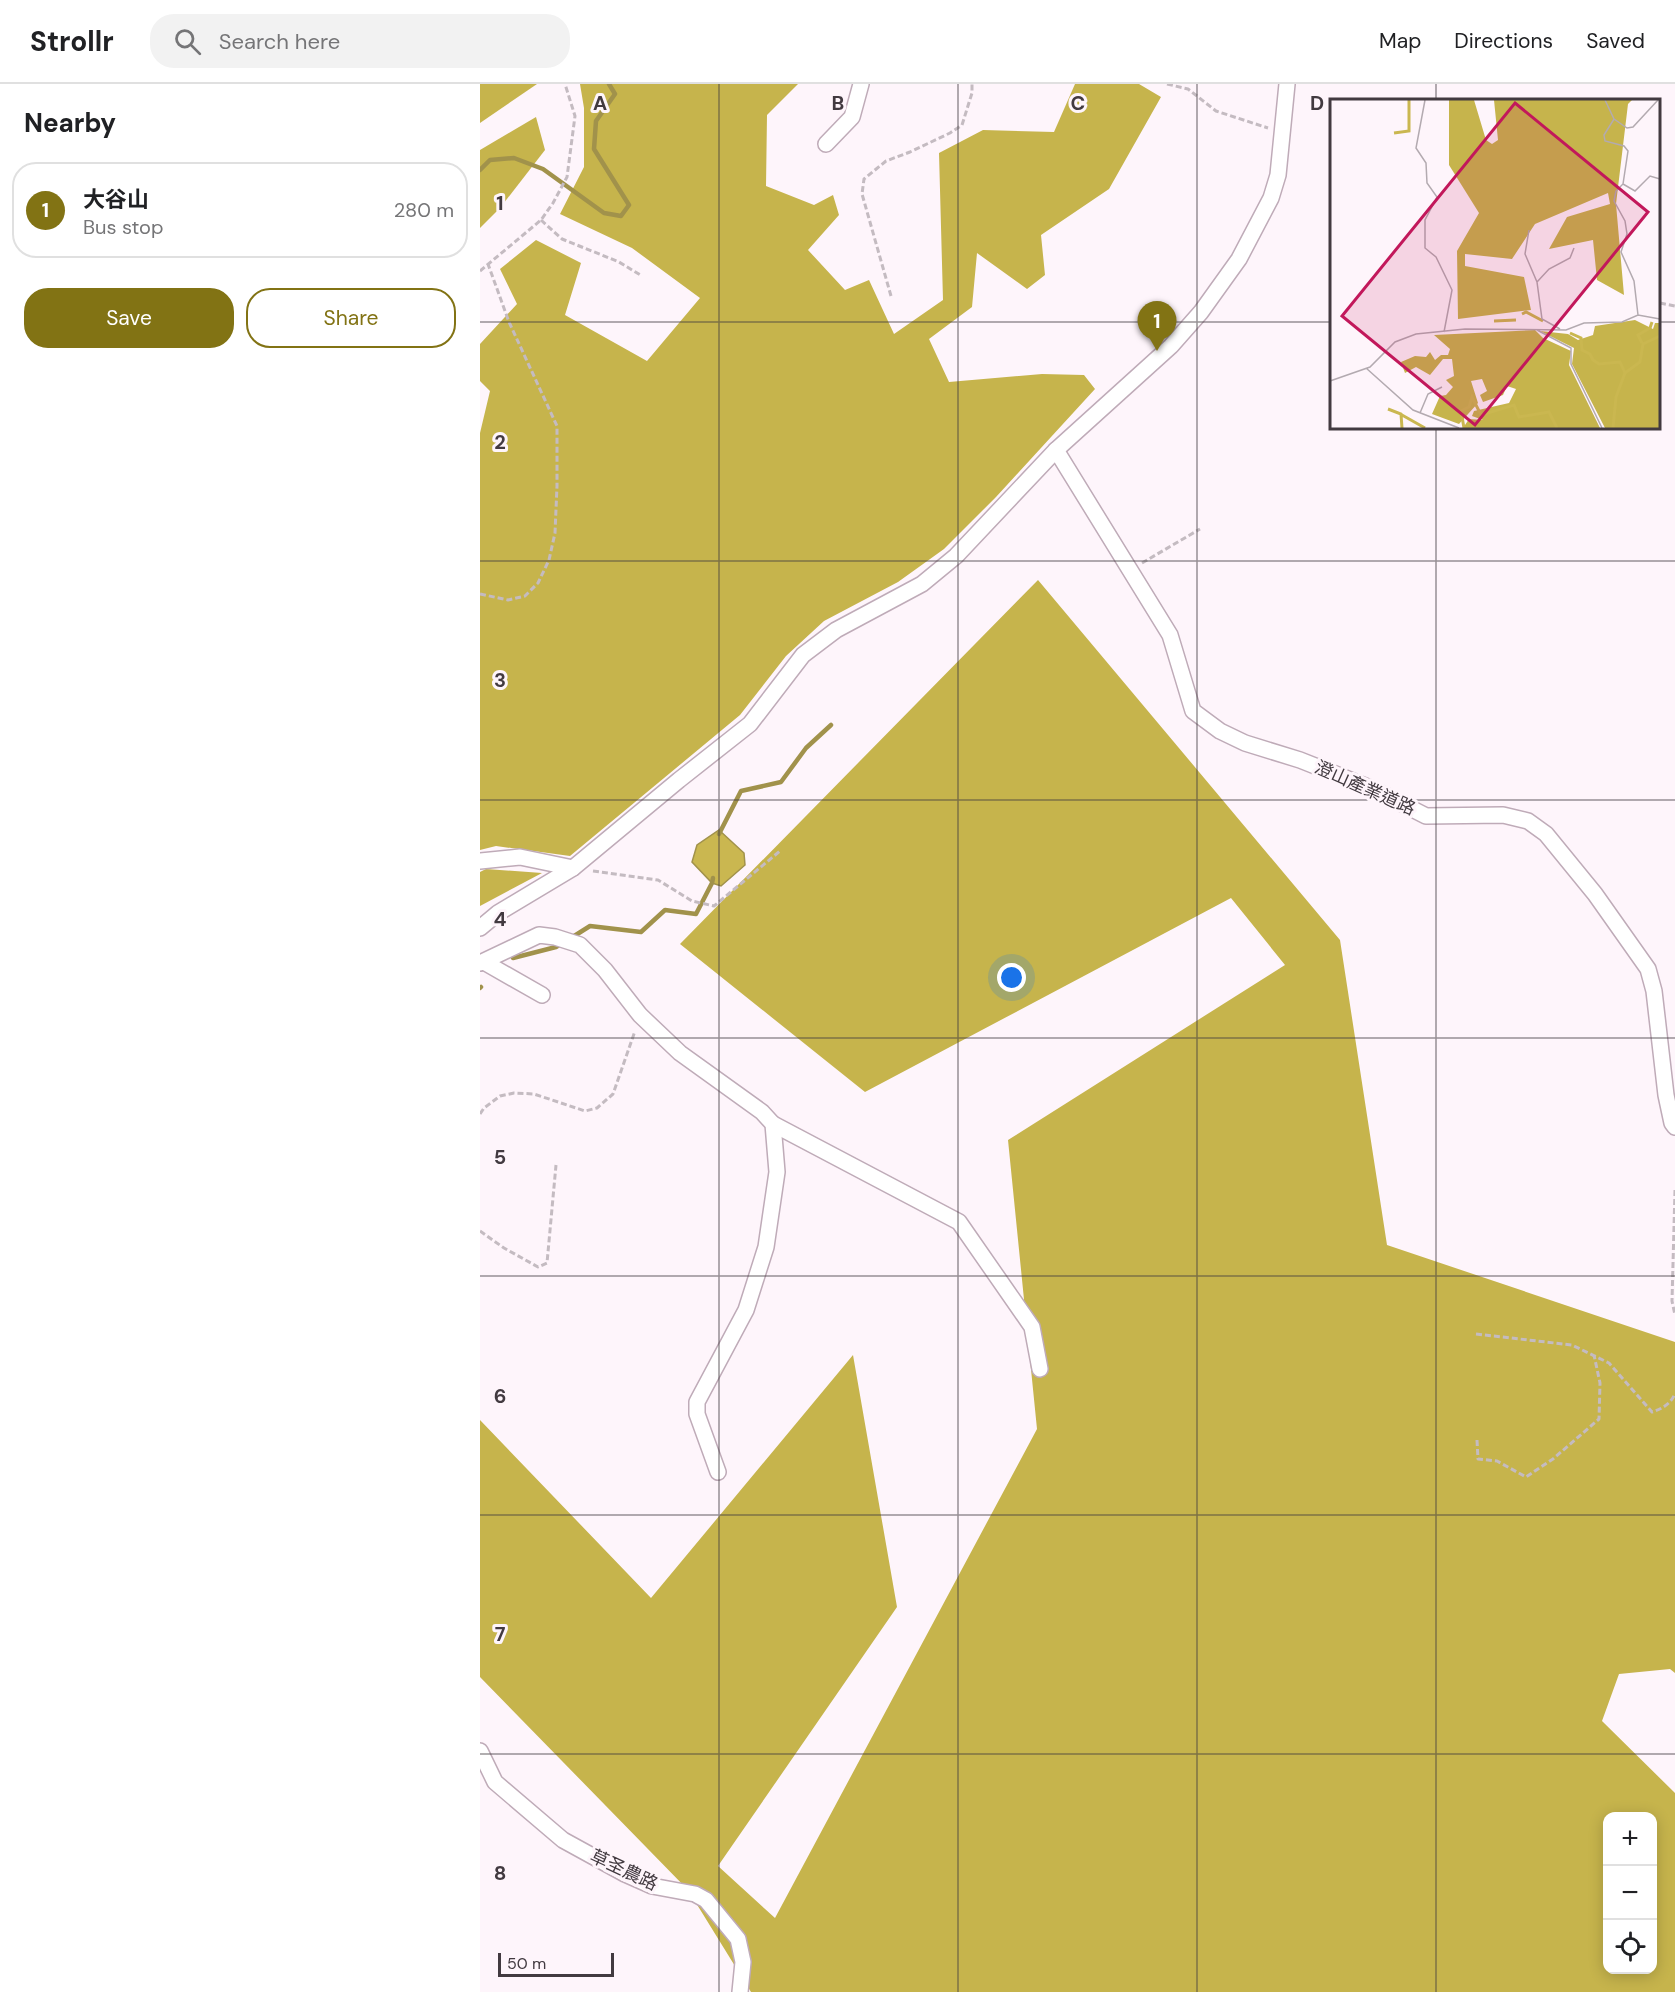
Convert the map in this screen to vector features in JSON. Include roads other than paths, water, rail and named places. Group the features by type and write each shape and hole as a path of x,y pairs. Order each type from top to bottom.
{"street":[{"path":"826,144 852,117 861,84"},
{"path":"480,928 498,913 573,868 750,724 803,656 837,630 922,584 956,556 1056,450 1171,345 1201,312 1239,259 1270,198 1278,176 1284,134 1287,84"},
{"name":"澄山產業道路","path":"1056,450 1170,634 1193,711 1220,731 1245,743 1300,760 1373,789 1426,816 1503,815 1528,821 1546,834 1595,894 1648,969 1657,1012 1666,1095 1672,1123 1675,1127"},
{"path":"480,861 520,857 573,868"},
{"path":"482,962 539,935 555,937 580,945 605,970 640,1016 680,1053 762,1112 773,1124 959,1222 1032,1327 1040,1369"},
{"path":"482,962 542,995"},
{"path":"718,1472 697,1414 697,1402 746,1310 766,1247 777,1172 773,1124"},
{"name":"草圣農路","path":"480,1751 495,1782 563,1840 652,1886 695,1894 706,1900 738,1939 743,1962 740,1992"}],"waterway":[{"path":"480,170 490,160 514,158 543,169 604,213 621,216 629,205 594,149 596,121 615,94 609,84"},
{"path":"719,834 741,791 781,782 806,748 831,725"},
{"path":"571,938 590,926 641,932 665,910 696,914 713,878"},
{"path":"513,958 561,944"}],"place":[{"name":"大谷山","path":"1157,351"}]}
